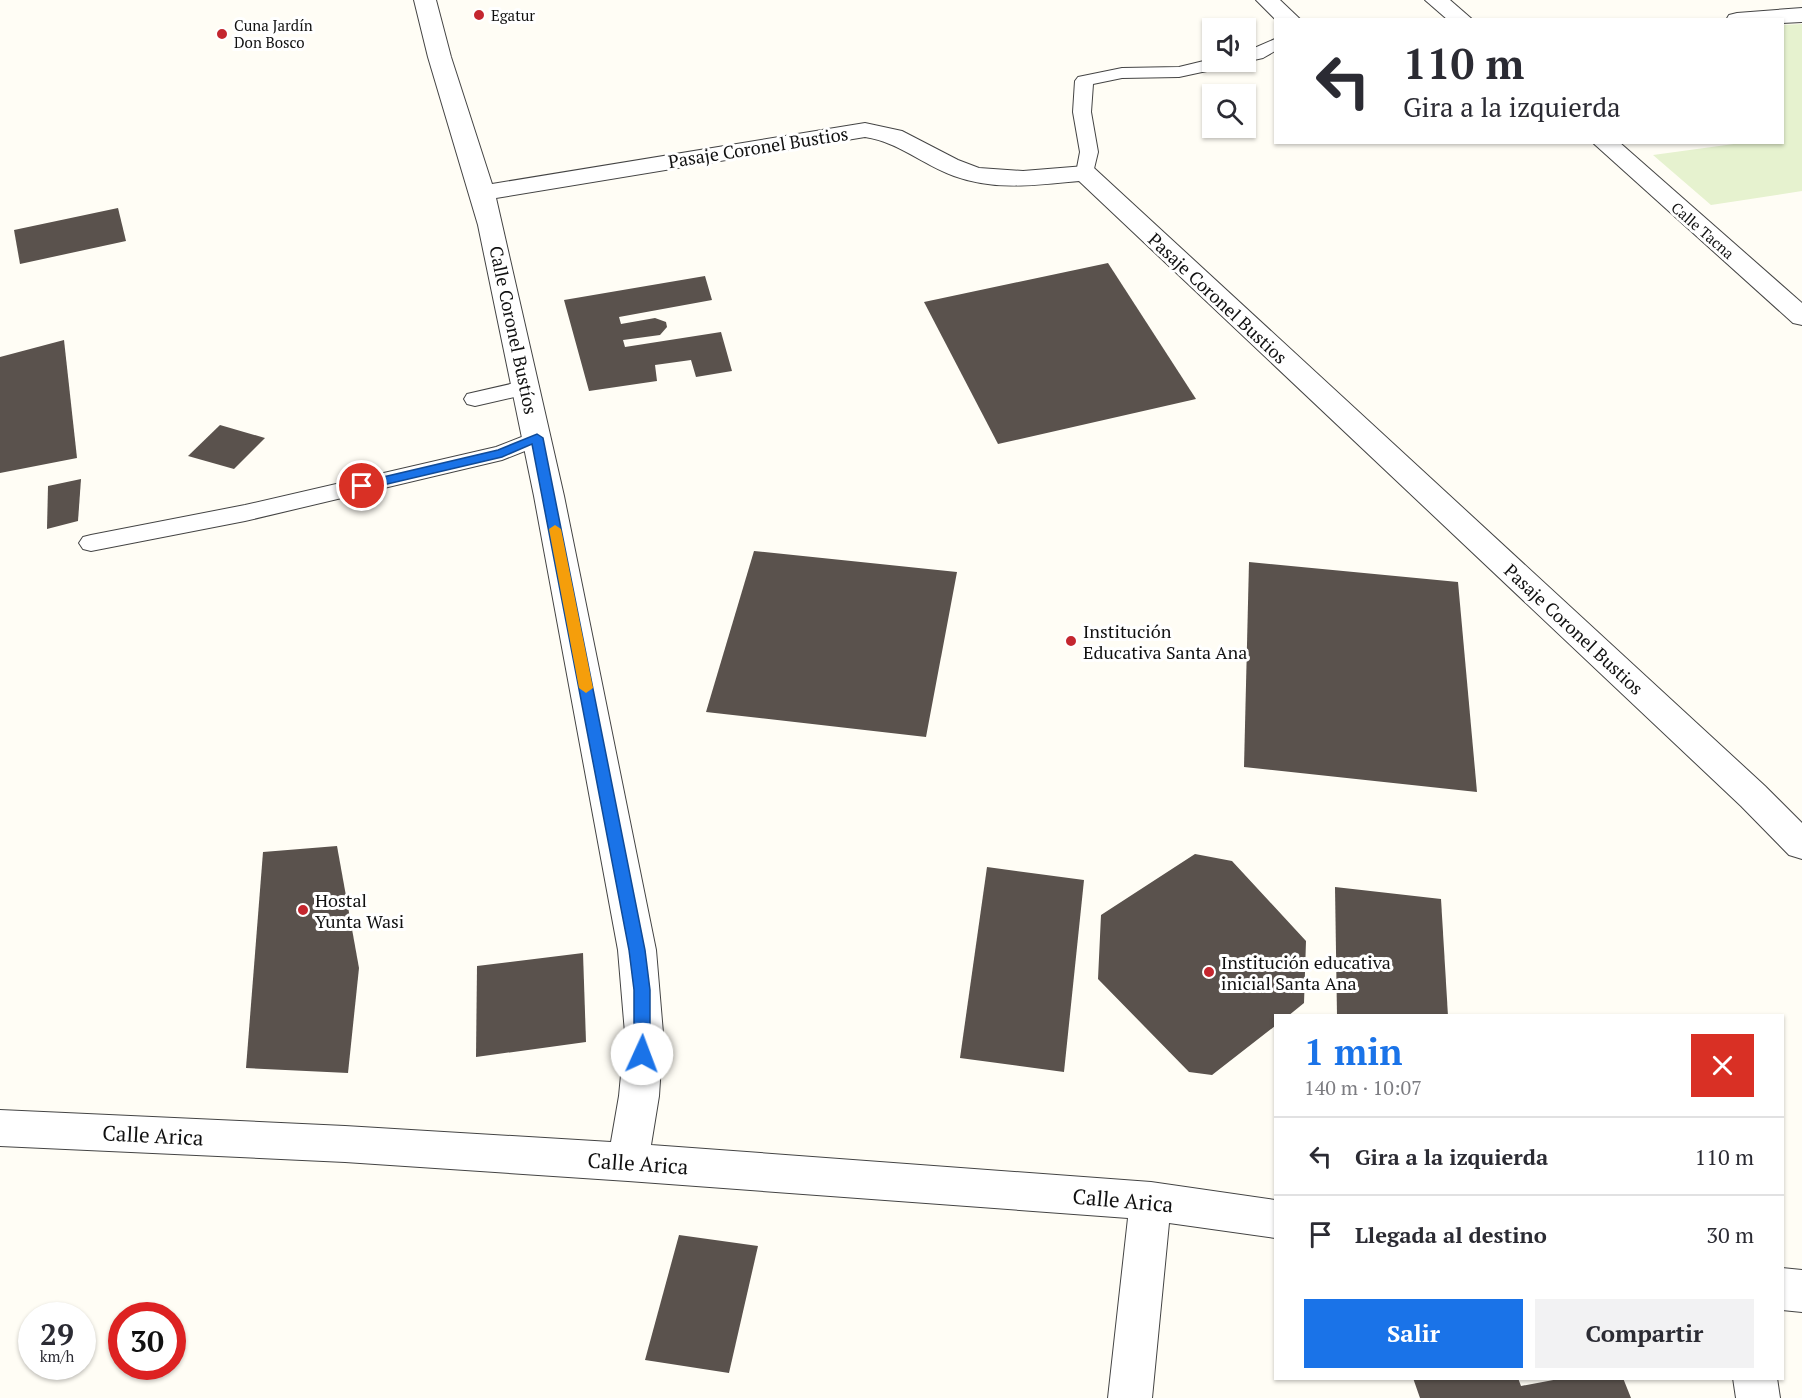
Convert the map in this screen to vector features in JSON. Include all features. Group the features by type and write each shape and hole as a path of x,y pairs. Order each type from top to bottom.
{"street":[{"name":"Calle Coronel Bustíos","path":"425,0 432,34 483,193 528,387 637,950 644,1033 639,1096 628,1162"},
{"path":"1267,0 1288,18"},
{"path":"1436,0 1459,18"},
{"path":"1763,18 1802,15"},
{"name":"Pasaje Coronel Bustios","path":"483,193 865,130 901,138 958,169 974,175 1003,179 1085,174 1745,788 1802,845"},
{"name":"Calle Tacna","path":"1606,144 1802,317"},
{"name":"Calle Arica","path":"0,1128 345,1144 628,1162 1151,1201 1274,1218"},
{"path":"1130,1398 1151,1201"},
{"path":"1784,1289 1802,1291"},
{"path":"1755,1380 1758,1398"}],"lane":[{"path":"1256,54 1274,45"},
{"path":"1085,174 1089,152 1082,112 1084,81 1122,73 1179,72 1202,67"},
{"path":"475,399 528,387"},
{"path":"91,543 245,513 478,459 502,453 537,438"}],"green space":[{"path":"1802,24 1802,191 1711,205 1653,155 1734,144 1784,144 1784,25"}],"building":[{"path":"118,208 126,241 20,264 14,230"},
{"path":"1108,263 1196,399 998,444 924,302"},
{"path":"705,276 712,300 619,317 621,324 655,318 666,322 667,327 660,335 623,340 625,347 721,332 732,371 696,377 691,360 655,365 657,381 589,391 564,300"},
{"path":"64,340 77,458 0,473 0,357"},
{"path":"220,425 265,438 234,469 188,456"},
{"path":"81,479 78,521 47,529 48,486"},
{"path":"754,551 957,572 926,737 706,712"},
{"path":"1249,562 1458,582 1477,792 1244,767"},
{"name":"Hostal Yunta Wasi","path":"337,846 359,968 348,1073 246,1068 263,852"},
{"path":"1195,854 1232,861 1306,941 1304,1003 1290,1014 1274,1014 1274,1027 1212,1075 1189,1072 1098,979 1101,915"},
{"path":"987,867 1084,880 1064,1072 960,1058"},
{"path":"1335,887 1441,899 1448,1014 1337,1014"},
{"path":"583,953 586,1042 476,1057 477,966"},
{"path":"679,1235 758,1246 729,1373 645,1360"},
{"path":"1414,1380 1519,1380 1521,1386 1553,1380 1624,1380 1631,1398 1420,1398"}],"slow traffic":[{"path":"555,529 586,688"}],"place":[{"name":"Egatur","path":"479,15"},
{"name":"Cuna Jardín Don Bosco","path":"222,34"},
{"name":"Institución Educativa Santa Ana","path":"1071,641"},
{"name":"Hostal Yunta Wasi","path":"303,910"},
{"name":"Institución educativa inicial Santa Ana","path":"1209,972"}],"route":[{"path":"362,486 502,453 537,438 637,950 642,990 644,1033 642,1054"}]}
